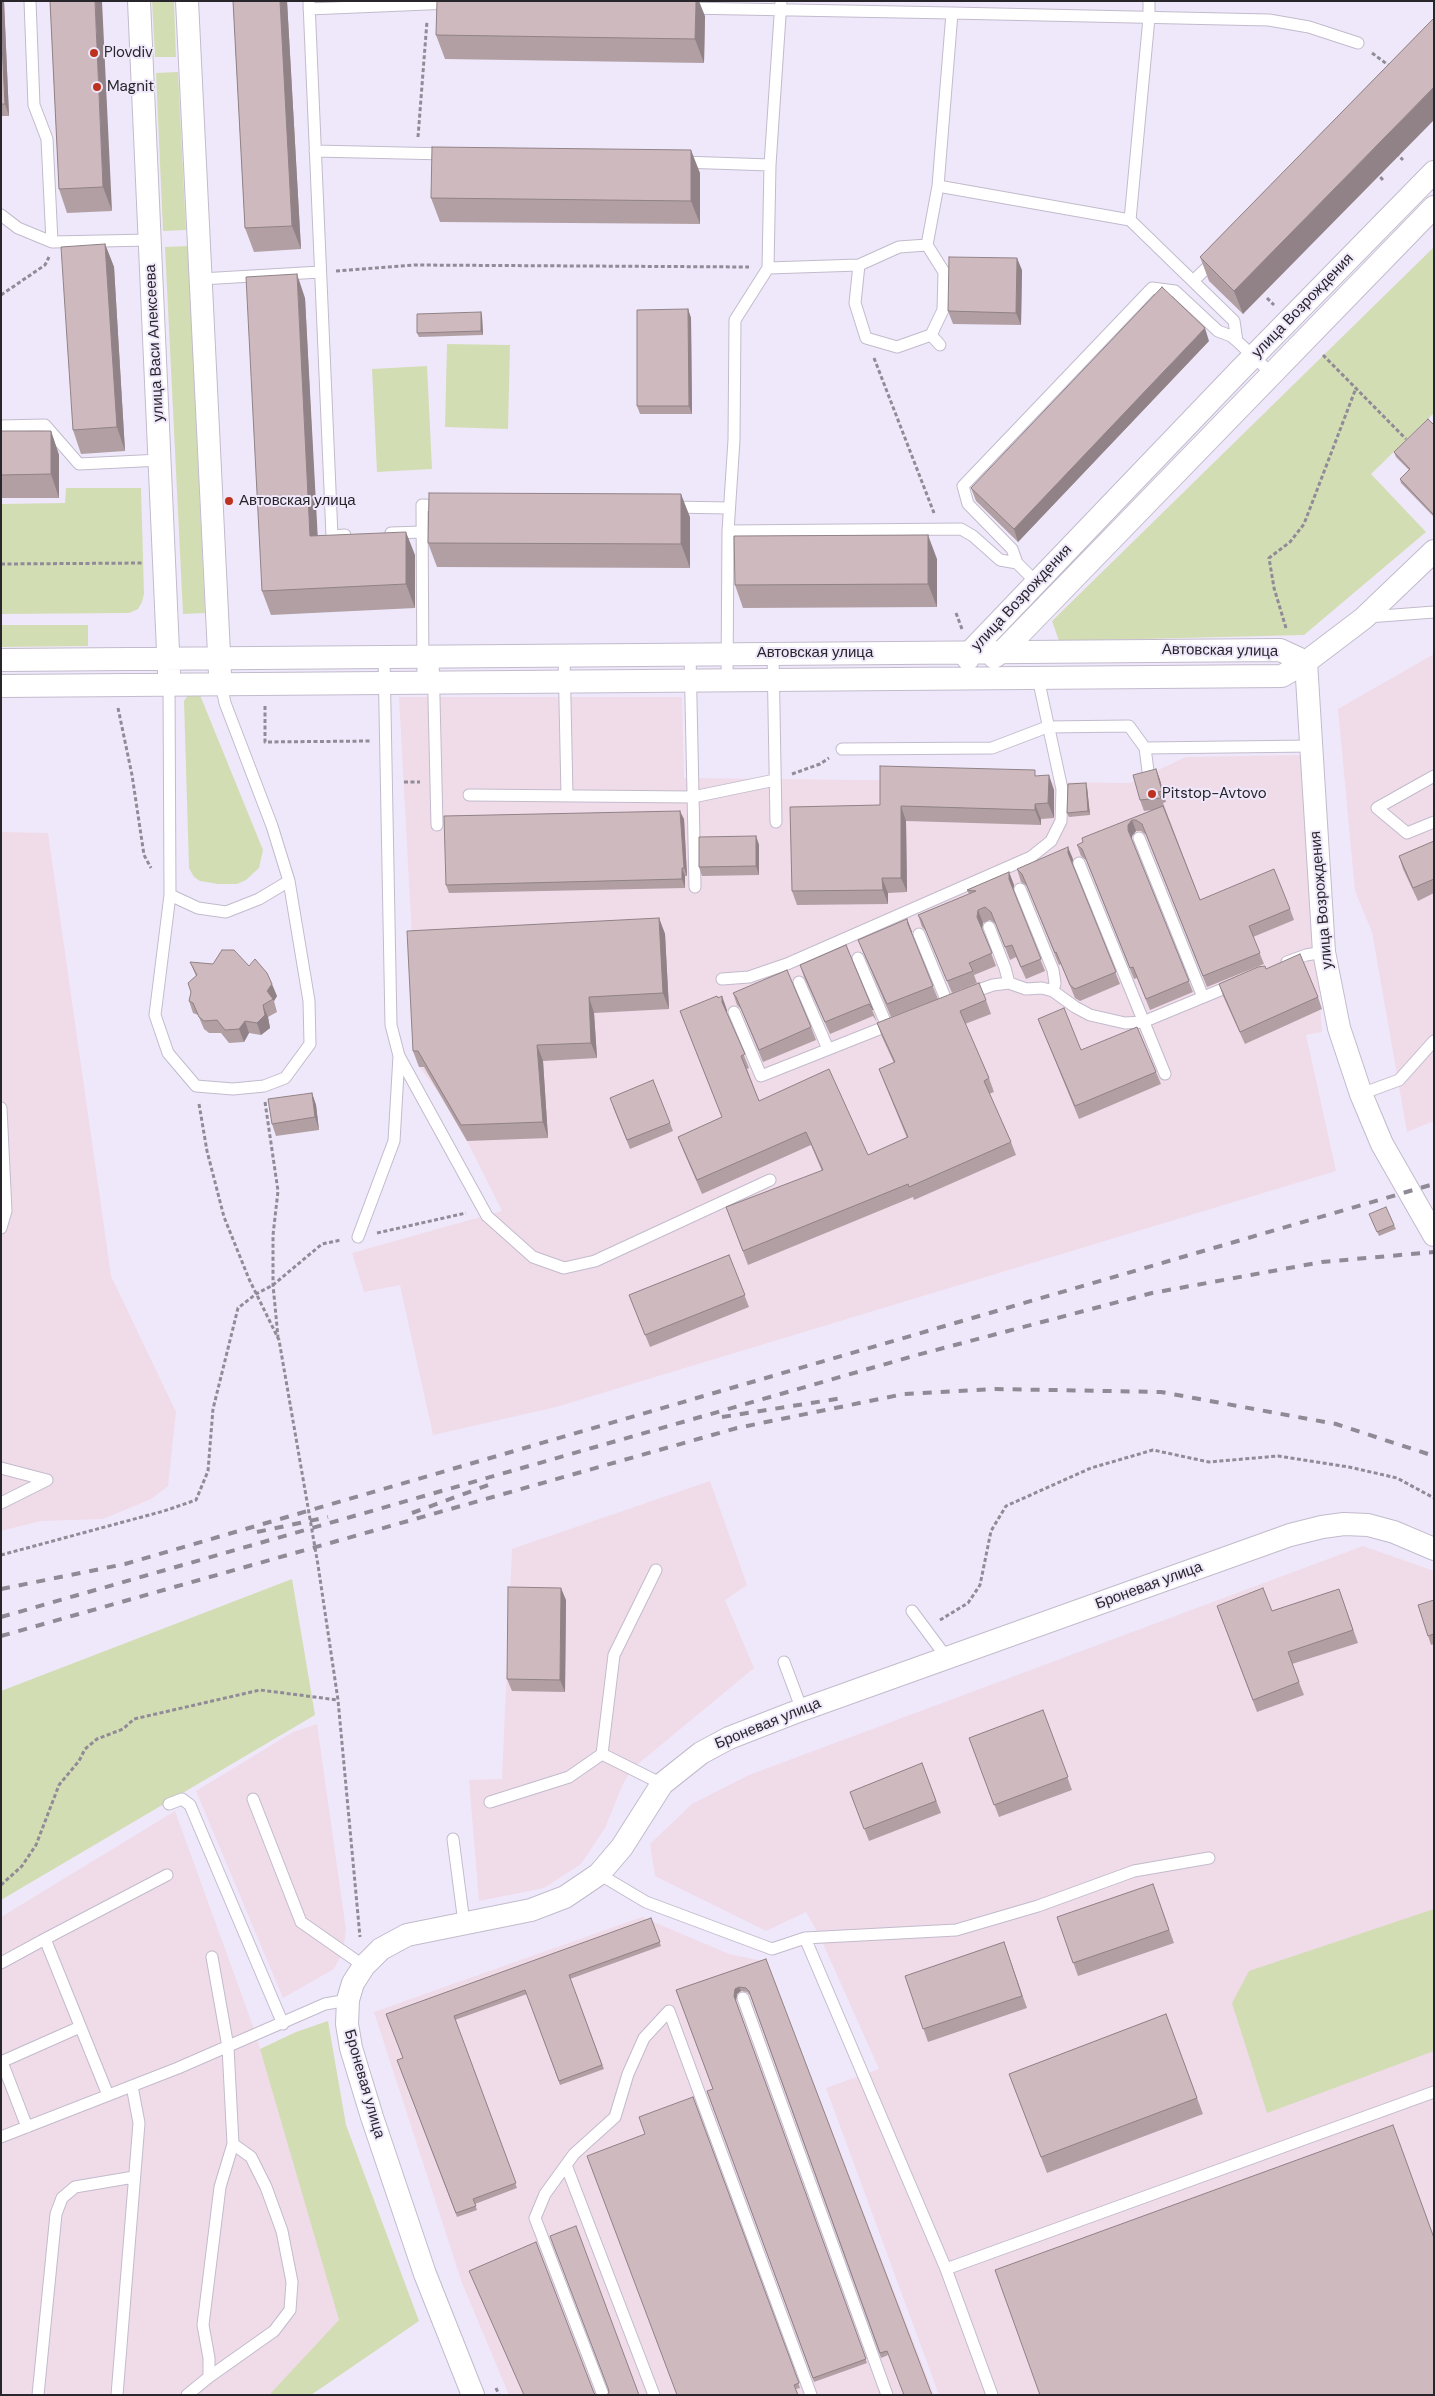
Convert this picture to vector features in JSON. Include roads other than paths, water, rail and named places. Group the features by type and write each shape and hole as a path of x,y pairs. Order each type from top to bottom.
{"street":[{"name":"улица Васи Алексеева","path":"139,1 161,460 169,684"},
{"path":"187,1 221,684"},
{"name":"улица Возрождения","path":"960,678 970,652 1253,357 1434,172"},
{"name":"улица Возрождения","path":"960,678 1002,652 1434,207"},
{"path":"1306,662 1364,618 1434,551"},
{"name":"Автовская улица","path":"1,660 1280,650 1306,662"},
{"name":"улица Возрождения","path":"1306,662 1324,952 1339,1028 1361,1094 1382,1144 1433,1233"},
{"name":"Автовская улица","path":"1,686 1282,676 1306,662"},
{"name":"Броневая улица","path":"473,2395 425,2274 372,2117 351,2048 347,2024 348,2000 353,1983 364,1966 381,1949 407,1935 530,1910 565,1897 599,1874 622,1847 662,1784 701,1753 729,1738 802,1710 1290,1536 1322,1527 1344,1524 1368,1525 1394,1532 1434,1550"}],"lane":[{"path":"30,1 34,105 47,139 52,242"},
{"path":"1130,220 1150,18 1149,1"},
{"path":"359,535 332,536 309,5 468,4"},
{"path":"675,7 782,5 952,13 1269,20 1309,27 1358,43"},
{"path":"727,680 728,531 734,440 736,320 768,268 770,165 782,5"},
{"path":"859,265 855,303 866,338 897,347 930,335 943,310 944,272 927,245 938,186 952,13"},
{"path":"315,151 456,154"},
{"path":"672,161 770,165"},
{"path":"938,186 1130,220 1234,321 1237,341"},
{"path":"1,215 18,228 52,242 150,240"},
{"path":"768,268 859,265 899,247 927,245"},
{"path":"1193,282 1221,254"},
{"path":"201,279 320,272"},
{"path":"1037,582 1017,563 1012,549 968,504 963,486 1152,288 1175,291 1218,331 1231,336 1272,374"},
{"path":"930,335 940,345"},
{"path":"1,426 45,425 79,464 161,460"},
{"path":"437,825 428,682 422,505 452,506"},
{"path":"660,507 729,508"},
{"path":"728,531 961,528 1000,560 1017,563"},
{"path":"377,534 422,532"},
{"path":"1364,618 1434,612"},
{"path":"690,654 695,887"},
{"path":"773,654 776,822"},
{"path":"564,656 567,795"},
{"path":"384,657 391,1026 399,1056 487,1216 533,1257 564,1268 595,1261 770,1180"},
{"path":"722,979 749,977 787,964 1030,857 1051,841 1061,821 1062,789 1047,727 1038,678"},
{"path":"169,684 170,895 155,1015 168,1053 196,1086 234,1089 264,1086 284,1078 310,1044 309,1001 289,880 272,826 225,703 221,684"},
{"path":"842,748 992,748 1047,727 1129,726 1145,748 1148,771"},
{"path":"1145,748 1312,746"},
{"path":"1434,776 1377,808 1407,834 1434,822"},
{"path":"470,795 693,797 775,780"},
{"path":"1140,838 1203,997"},
{"path":"1079,862 1165,1074"},
{"path":"170,895 198,908 226,912 259,899 289,880"},
{"path":"1020,888 1054,970 1054,991"},
{"path":"989,927 1009,983"},
{"path":"920,934 943,1003 993,985 1009,983 1026,989 1042,988 1054,991 1075,1007 1090,1015 1125,1023 1143,1022 1248,978"},
{"path":"1273,968 1306,955 1324,952"},
{"path":"858,958 887,1026"},
{"path":"799,982 828,1049"},
{"path":"734,1012 761,1076 904,1019"},
{"path":"1361,1094 1399,1080 1434,1041"},
{"path":"358,1237 394,1141 399,1056"},
{"path":"1,1108 6,1211 1,1228"},
{"path":"1,1468 47,1480 1,1503"},
{"path":"490,1802 569,1777 602,1754 614,1655 656,1570"},
{"path":"912,1611 947,1658"},
{"path":"784,1662 802,1710"},
{"path":"602,1754 662,1784"},
{"path":"169,1804 182,1799 190,1805 282,2024"},
{"path":"253,1799 302,1922 364,1966"},
{"path":"453,1839 464,1923"},
{"path":"599,1874 646,1902 772,1949 805,1938 892,1935 956,1930 1038,1906 1134,1871 1209,1858"},
{"path":"1,1964 167,1876"},
{"path":"805,1938 946,2269 992,2395"},
{"path":"45,1940 108,2095"},
{"path":"209,2377 209,2358 203,2325 220,2187 233,2144 228,2047 212,1957"},
{"path":"743,1998 887,2395"},
{"path":"1,2137 228,2047 325,2004 348,2000"},
{"path":"604,2395 535,2218 544,2194 574,2154 615,2117 628,2074 644,2038 669,2012 811,2395"},
{"path":"26,2127 2,2062 80,2027"},
{"path":"117,2395 138,2123 132,2086"},
{"path":"946,2269 1434,2092"},
{"path":"187,2395 274,2331 290,2310 292,2282 282,2231 266,2187 251,2157 233,2144"},
{"path":"566,2165 654,2395"},
{"path":"38,2395 56,2214 62,2198 75,2187 134,2177"}],"railway":[{"path":"1,1589 125,1564 1434,1184"},
{"path":"1,1617 917,1355 1152,1293 1322,1262 1434,1252"},
{"path":"1,1636 737,1428 904,1394 996,1389 1161,1392 1336,1424 1434,1456"},
{"path":"722,1417 843,1398"},
{"path":"412,1513 491,1484"},
{"path":"257,1532 328,1517"}],"place":[{"name":"Plovdiv","path":"94,53"},
{"name":"Magnit","path":"97,87"},
{"name":"Автовская улица","path":"229,501"},
{"name":"Pitstop-Avtovo","path":"1152,794"}]}
